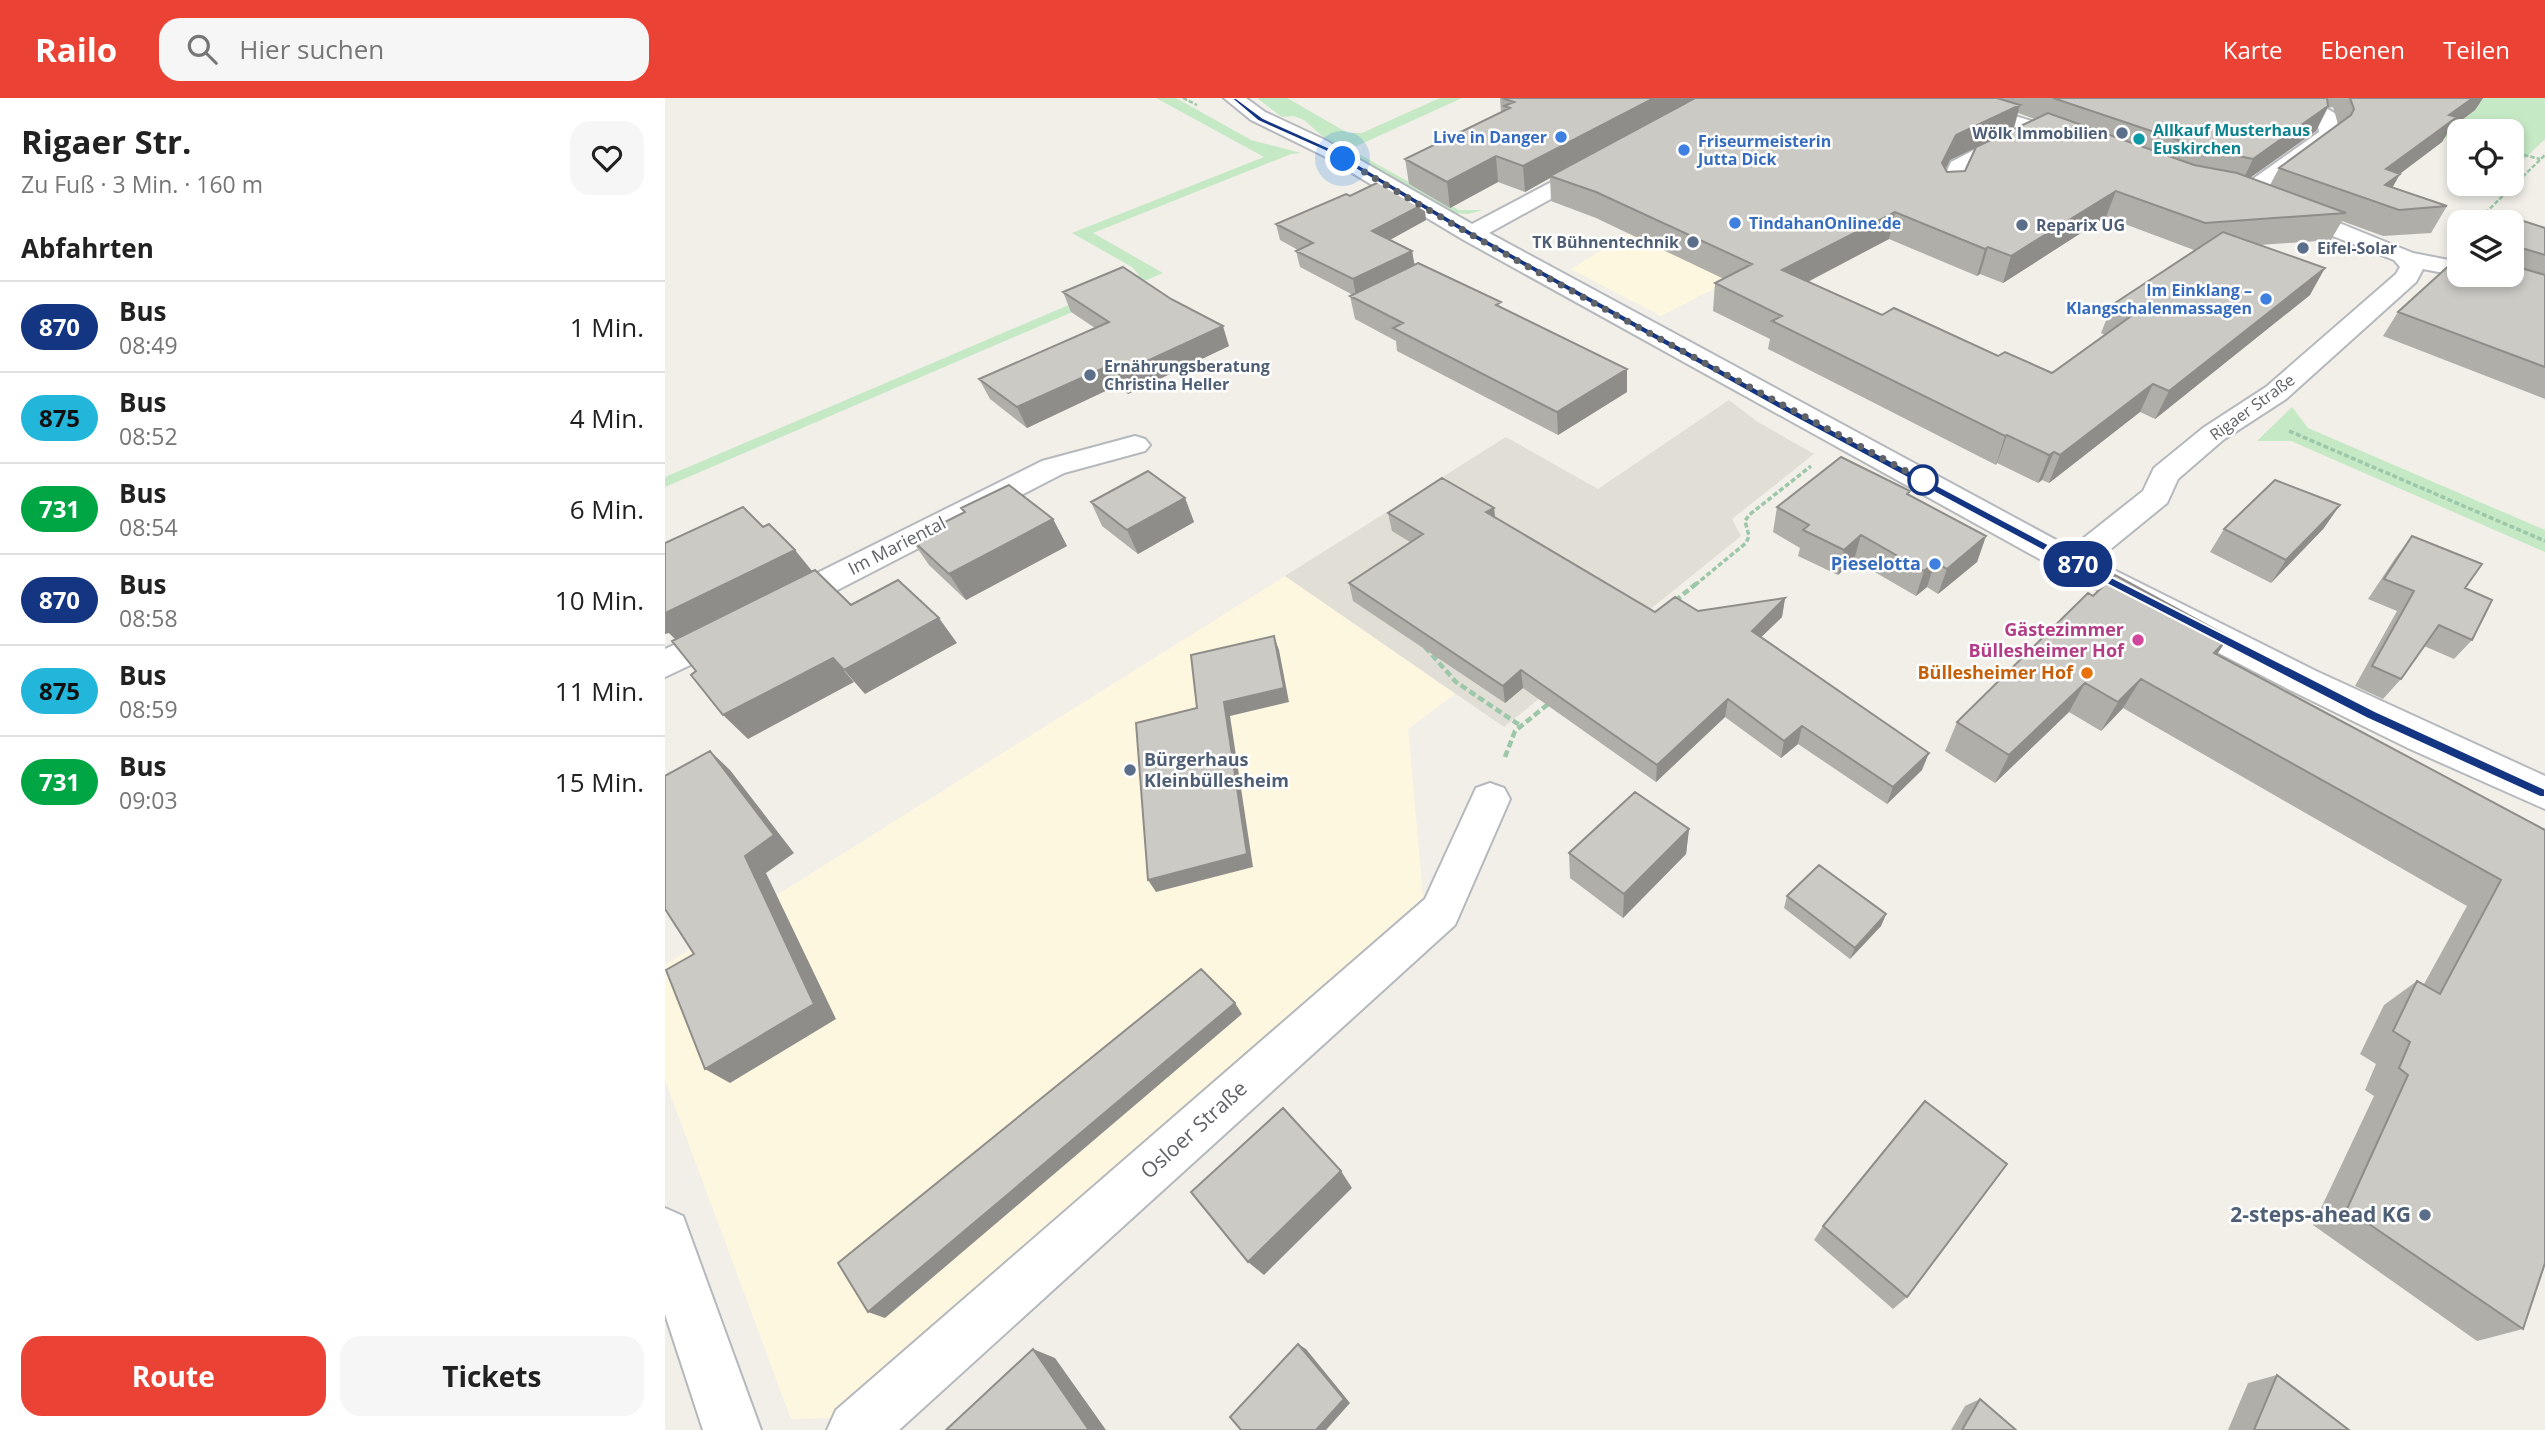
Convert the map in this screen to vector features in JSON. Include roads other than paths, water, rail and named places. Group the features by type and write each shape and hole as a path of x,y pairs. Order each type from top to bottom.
{"street":[{"path":"1234,98 1261,119 1328,149 1470,234 1795,414 2074,562 2358,708 2545,793"},
{"path":"1951,98 1985,113 2039,128 2094,149"},
{"path":"2244,196 2329,134 2326,114"},
{"path":"1949,190 1958,166 2039,128"},
{"path":"1470,234 1611,158"},
{"path":"2218,188 2401,255 2447,266"},
{"name":"Rigaer Straße","path":"2074,562 2156,496 2165,475 2203,442 2276,393 2407,277 2412,266 2401,255"},
{"name":"Im Mariental","path":"665,664 1053,467 1135,445"},
{"name":"Osloer Straße","path":"856,1430 1440,912 1490,799"},
{"path":"665,1234 732,1430"}],"place":[{"name":"Wölk Immobilien","path":"2122,133"},
{"name":"Live in Danger","path":"1561,137"},
{"name":"Allkauf Musterhaus Euskirchen","path":"2139,139"},
{"name":"Friseurmeisterin Jutta Dick","path":"1684,150"},
{"name":"TindahanOnline.de","path":"1735,223"},
{"name":"Reparix UG","path":"2022,225"},
{"name":"TK Bühnentechnik","path":"1693,242"},
{"name":"Eifel-Solar","path":"2303,248"},
{"name":"Im Einklang – Klangschalenmassagen","path":"2266,299"},
{"name":"Ernährungsberatung Christina Heller","path":"1090,375"},
{"name":"Pieselotta","path":"1935,564"},
{"name":"Gästezimmer Büllesheimer Hof","path":"2138,640"},
{"name":"Büllesheimer Hof","path":"2087,673"},
{"name":"Bürgerhaus Kleinbüllesheim","path":"1130,770"},
{"name":"2-steps-ahead KG","path":"2425,1215"}]}
